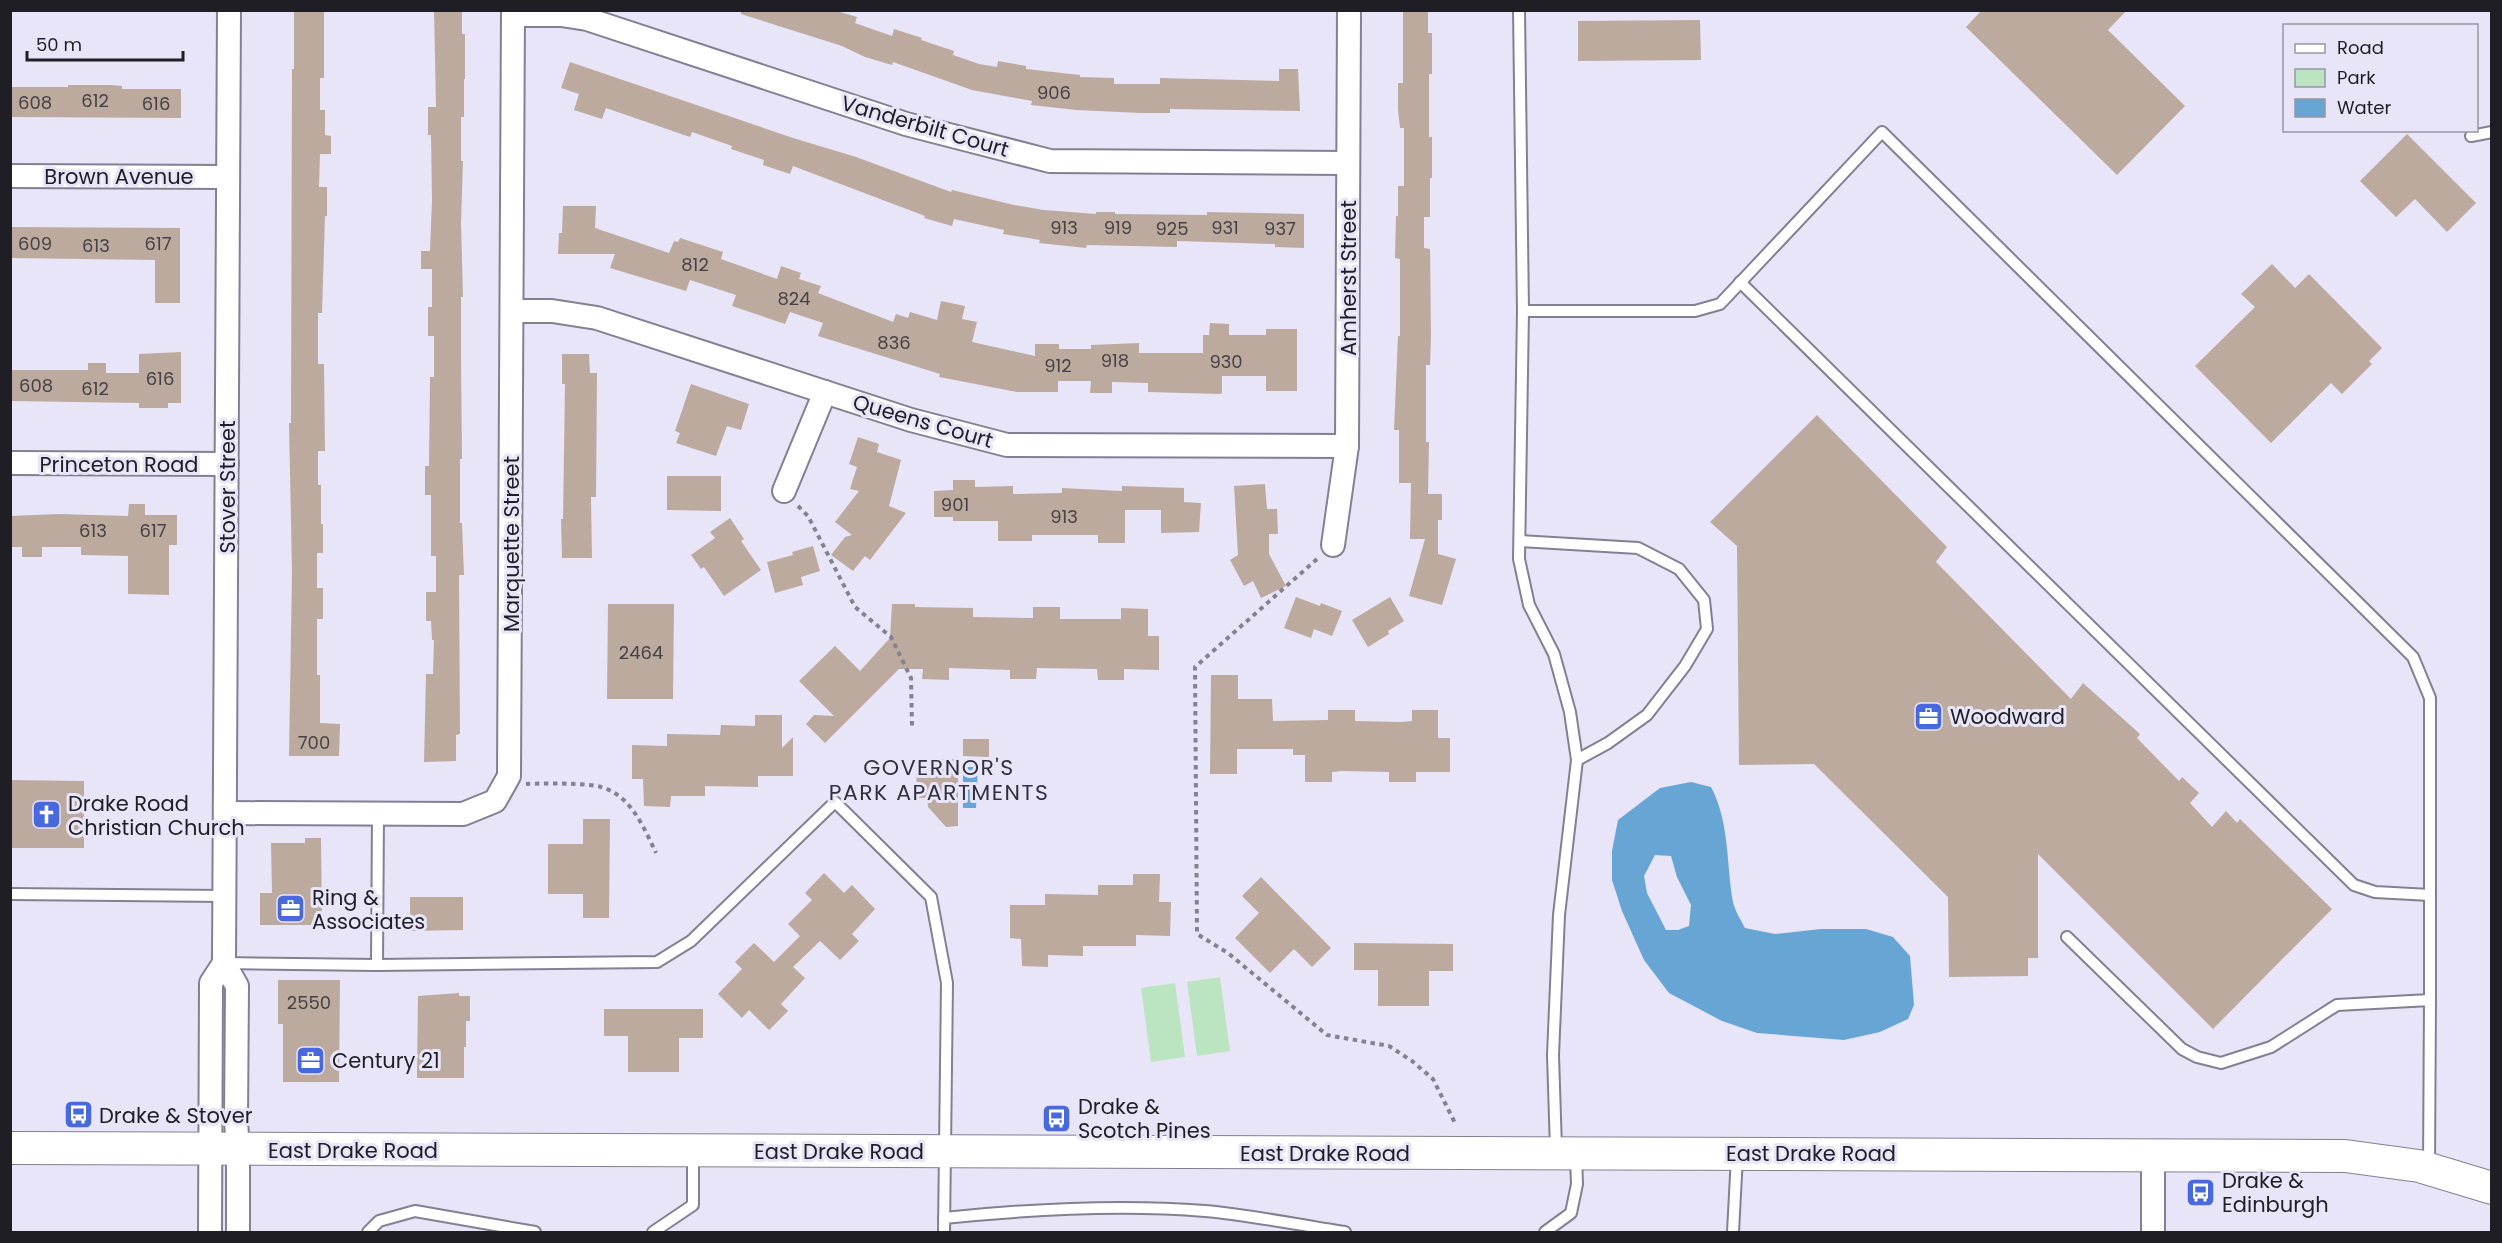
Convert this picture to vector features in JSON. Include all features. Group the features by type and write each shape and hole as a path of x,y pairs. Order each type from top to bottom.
{"main road":[{"name":"East Drake Road","path":"10,1148 2345,1156 2429,1169 2492,1188"}],"street":[{"name":"Stover Street","path":"229,10 224,963 211,983 224,1149 238,1233"},
{"name":"Amherst Street","path":"1333,544 1347,447 1348,10"},
{"name":"Vanderbilt Court","path":"513,13 561,15 597,22 906,124 1050,161 1348,163"},
{"name":"Marquette Street","path":"505,784 509,776 513,13"},
{"name":"Brown Avenue","path":"10,176 228,177"},
{"name":"Queens Court","path":"512,311 552,311 597,318 911,420 1008,445 1347,447"},
{"path":"784,491 825,392"},
{"name":"Princeton Road","path":"10,463 227,464"},
{"path":"226,813 463,814 495,801 505,784"},
{"name":"Stover Street","path":"210,1233 224,1149"},
{"path":"2153,1155 2153,1233"}],"lane":[{"path":"1519,10 1523,310 1519,559 1529,605 1554,654 1570,712 1577,760 1558,915 1553,1055 1566,1153 1577,1184 1571,1213 1545,1233"},
{"path":"1523,310 1695,311 1720,304 1882,132 2412,657 2430,698 2429,1169"},
{"path":"2471,136 2492,132"},
{"path":"1740,282 2354,885 2375,892 2430,895"},
{"path":"1520,541 1638,548 1680,569 1704,600 1707,629 1685,666 1647,715 1608,743 1577,760"},
{"path":"224,963 377,965 657,962 691,941 835,802 931,897 947,983 944,1233"},
{"path":"377,965 378,814"},
{"path":"10,894 225,896"},
{"path":"2067,937 2181,1049 2197,1057 2220,1063 2271,1047 2337,1005 2430,1000"},
{"path":"653,1233 693,1205 693,1151"},
{"path":"1733,1233 1737,1153"},
{"path":"944,1218 1028,1209 1106,1208 1205,1211 1345,1233"},
{"path":"368,1233 379,1221 415,1211 535,1233"}],"path":[{"path":"784,491 808,516 855,607 891,637 911,678 912,726"},
{"path":"1333,544 1195,667 1197,934 1228,953 1327,1035 1389,1046 1412,1060 1433,1079 1456,1125"},
{"path":"505,784 601,787 622,798 642,823 656,853"}],"green space":[{"path":"1220,977 1230,1051 1197,1056 1187,982"},
{"path":"1175,983 1185,1057 1151,1062 1141,988"}],"water":[{"path":"963,767 978,767 976,808 963,808"},
{"path":"1691,782 1711,787 1724,829 1733,902 1745,928 1775,934 1821,929 1866,929 1893,937 1910,956 1914,1005 1908,1019 1880,1032 1844,1040 1757,1033 1722,1021 1669,993 1644,960 1622,911 1612,880 1612,851 1618,820 1660,788","holes":["1655,855 1671,856 1677,877 1691,905 1689,926 1678,930 1666,930 1647,893 1644,876"]}],"building":[{"path":"294,10 324,10 324,78 320,78 320,110 325,110 325,135 331,136 331,154 320,154 319,187 327,187 327,216 325,216 322,313 318,313 318,364 324,364 325,451 318,451 323,553 317,553 317,588 323,588 323,619 317,619 317,675 320,675 320,723 340,724 339,756 289,756 292,572 289,423 291,423"},
{"path":"434,10 462,10 462,34 465,34 464,117 461,117 463,297 461,297 462,459 460,459 460,523 462,523 464,575 459,575 460,734 456,735 456,761 424,762 426,674 433,674 434,640 432,640 431,621 426,621 426,592 436,592 436,556 431,556 431,495 425,495 425,466 429,466 430,377 434,377 434,336 428,336 428,307 432,307 432,269 421,269 421,251 430,251 432,200 428,107 436,107"},
{"path":"741,10 837,11 857,17 855,23 892,36 894,29 922,38 921,40 954,51 953,55 979,64 997,67 998,61 1026,66 1026,69 1080,75 1080,77 1114,78 1114,84 1160,84 1160,78 1279,81 1279,69 1298,69 1300,111 1170,109 1170,113 1141,113 1031,105 1032,101 972,90 893,62 892,65 865,57 842,46 741,14"},
{"path":"1403,10 1428,10 1428,33 1432,33 1432,74 1429,74 1429,137 1432,137 1432,178 1430,178 1430,217 1424,217 1424,248 1430,249 1430,365 1426,365 1426,442 1429,442 1428,494 1442,494 1442,520 1438,520 1438,554 1456,559 1442,605 1409,596 1425,539 1410,539 1411,483 1399,483 1399,430 1394,430 1398,336 1400,336 1400,259 1395,258 1396,216 1398,216 1398,186 1404,186 1404,128 1400,128 1398,110 1398,83 1403,83"},
{"path":"1982,10 2127,10 2108,30 2185,106 2117,175 1966,27"},
{"path":"1700,20 1701,60 1578,61 1578,21"},
{"path":"570,62 793,138 856,157 951,192 952,190 1044,210 1096,214 1096,212 1115,212 1115,214 1207,215 1207,212 1304,214 1304,248 1275,247 1275,244 1177,241 1177,247 1087,245 1086,248 1039,243 1040,240 1003,234 1004,230 954,219 952,226 924,218 925,216 793,166 790,174 763,165 764,160 692,132 690,137 606,108 602,119 574,110 579,94 561,88"},
{"path":"68,85 111,85 122,86 122,89 181,89 181,118 10,117 10,87 68,87"},
{"path":"2407,134 2476,203 2447,232 2415,199 2396,217 2360,181"},
{"path":"563,206 596,206 595,228 669,253 674,241 678,242 680,238 723,252 721,259 777,279 781,266 801,273 799,279 821,286 818,293 893,322 896,314 908,318 910,312 937,320 941,301 965,306 962,319 977,322 972,342 1035,356 1035,344 1059,344 1059,349 1091,349 1091,345 1139,343 1139,353 1203,353 1203,335 1209,335 1210,323 1229,324 1229,335 1266,335 1266,329 1297,329 1297,391 1266,391 1266,376 1222,376 1222,393 1220,394 1148,392 1148,383 1112,382 1112,393 1090,393 1091,381 1058,381 1058,392 1017,392 939,377 940,374 818,336 823,323 790,312 785,324 732,306 736,295 690,280 686,291 610,268 615,254 558,254 559,233 562,233"},
{"path":"10,227 180,228 180,303 155,303 155,260 10,258"},
{"path":"2272,264 2295,288 2309,274 2382,348 2369,361 2372,364 2342,394 2331,383 2271,443 2195,366 2255,307 2241,294"},
{"path":"181,352 181,403 168,403 168,408 139,408 139,403 10,401 10,370 88,370 88,363 106,363 106,373 139,373 139,354"},
{"path":"562,354 589,354 590,373 597,373 596,497 591,497 592,558 562,558 565,384 562,384"},
{"path":"691,384 749,404 741,430 727,426 716,456 676,443 680,433 675,431"},
{"name":"Woodward","path":"1817,415 1947,547 1936,562 2071,699 2083,683 2140,734 2137,738 2179,781 2182,777 2199,793 2190,803 2212,827 2226,811 2237,823 2240,819 2332,909 2213,1029 2038,854 2038,958 2028,958 2028,976 1949,977 1948,897 1814,764 1739,765 1737,546 1710,522"},
{"path":"858,437 879,444 877,452 901,460 889,506 906,513 870,560 865,556 853,571 831,555 845,537 852,535 835,522 859,491 850,489 857,467 849,464"},
{"path":"667,476 721,476 721,511 667,510"},
{"path":"953,480 975,480 975,487 1013,486 1013,494 1062,493 1062,488 1122,491 1122,486 1184,488 1184,502 1201,503 1199,532 1161,533 1161,510 1125,510 1125,543 1098,543 1098,535 1032,535 1032,541 998,541 998,521 953,521 953,517 934,517 934,491 953,490"},
{"path":"1265,484 1267,509 1277,509 1278,534 1269,534 1269,554 1286,586 1261,598 1253,581 1244,586 1230,560 1238,555 1234,486"},
{"path":"129,504 145,504 145,515 177,515 177,545 169,545 169,595 128,594 128,556 81,555 81,547 42,547 42,557 22,557 22,547 10,547 10,516 59,514 128,516"},
{"path":"730,518 744,539 741,541 761,570 724,596 704,567 701,569 691,555 715,538 710,532"},
{"path":"813,546 820,571 801,577 803,585 775,593 767,562 793,555 792,552"},
{"path":"1296,597 1342,611 1332,636 1314,629 1311,638 1284,628"},
{"path":"1390,597 1404,621 1368,647 1352,620"},
{"path":"608,604 674,604 673,699 607,699"},
{"path":"892,604 915,604 915,607 973,608 973,617 1033,618 1033,607 1060,607 1060,619 1121,619 1121,608 1148,609 1148,636 1159,636 1159,670 1124,669 1124,680 1098,680 1097,669 1037,668 1036,679 1010,679 1010,670 949,668 949,680 922,679 923,669 899,669 825,743 806,724 814,715 834,716 799,681 835,646 860,671 890,638"},
{"path":"1211,675 1238,675 1238,699 1272,699 1273,721 1328,720 1328,710 1355,710 1355,721 1401,722 1412,721 1412,710 1438,710 1438,738 1450,738 1450,772 1416,772 1416,782 1389,782 1389,772 1342,771 1332,772 1332,782 1305,782 1305,755 1293,755 1293,749 1237,749 1237,774 1210,774"},
{"path":"755,715 782,715 782,748 793,737 793,776 758,776 758,787 705,786 705,796 671,796 670,807 644,806 643,779 632,779 632,745 667,746 667,734 720,735 721,725 755,726"},
{"path":"963,739 989,739 989,757 963,756"},
{"path":"958,759 958,826 946,827 928,807 927,798 917,798 916,760"},
{"name":"Drake Road Christian Church","path":"10,780 84,781 84,848 10,848"},
{"path":"583,819 610,819 609,918 583,918 583,894 548,894 548,844 583,844"},
{"path":"305,838 321,838 322,925 260,925 260,893 272,893 271,843 305,843"},
{"path":"824,873 844,893 852,885 875,909 852,934 859,941 840,960 820,941 793,967 805,978 781,1004 788,1011 769,1030 749,1010 742,1018 718,994 742,969 735,962 754,943 774,962 800,936 788,924 812,900 805,893"},
{"path":"1133,874 1160,874 1159,902 1171,902 1170,936 1136,935 1136,946 1083,946 1083,956 1048,955 1048,967 1022,966 1021,939 1010,938 1010,905 1045,905 1045,894 1098,895 1098,885 1133,885"},
{"path":"1261,877 1331,948 1312,967 1294,949 1270,973 1235,938 1259,913 1242,896"},
{"path":"410,897 463,897 463,930 410,931"},
{"path":"1354,943 1453,944 1453,971 1429,971 1429,1006 1378,1006 1378,970 1354,970"},
{"path":"278,980 340,980 339,1082 283,1082 283,1024 278,1024"},
{"path":"459,993 459,996 470,996 470,1021 466,1021 466,1047 464,1047 464,1078 417,1078 418,996"},
{"path":"604,1009 703,1009 703,1038 679,1038 679,1072 628,1072 628,1036 604,1036"}],"place":[{"name":"Woodward","path":"1929,716"},
{"name":"Drake Road Christian Church","path":"47,815"},
{"name":"Ring & Associates","path":"291,909"},
{"name":"Century 21","path":"311,1060"},
{"name":"Drake & Stover","path":"78,1115"},
{"name":"Drake & Scotch Pines","path":"1057,1118"},
{"name":"Drake & Edinburgh","path":"2201,1192"}],"district":[{"name":"GOVERNOR'S PARK APARTMENTS","path":"939,780"}]}
